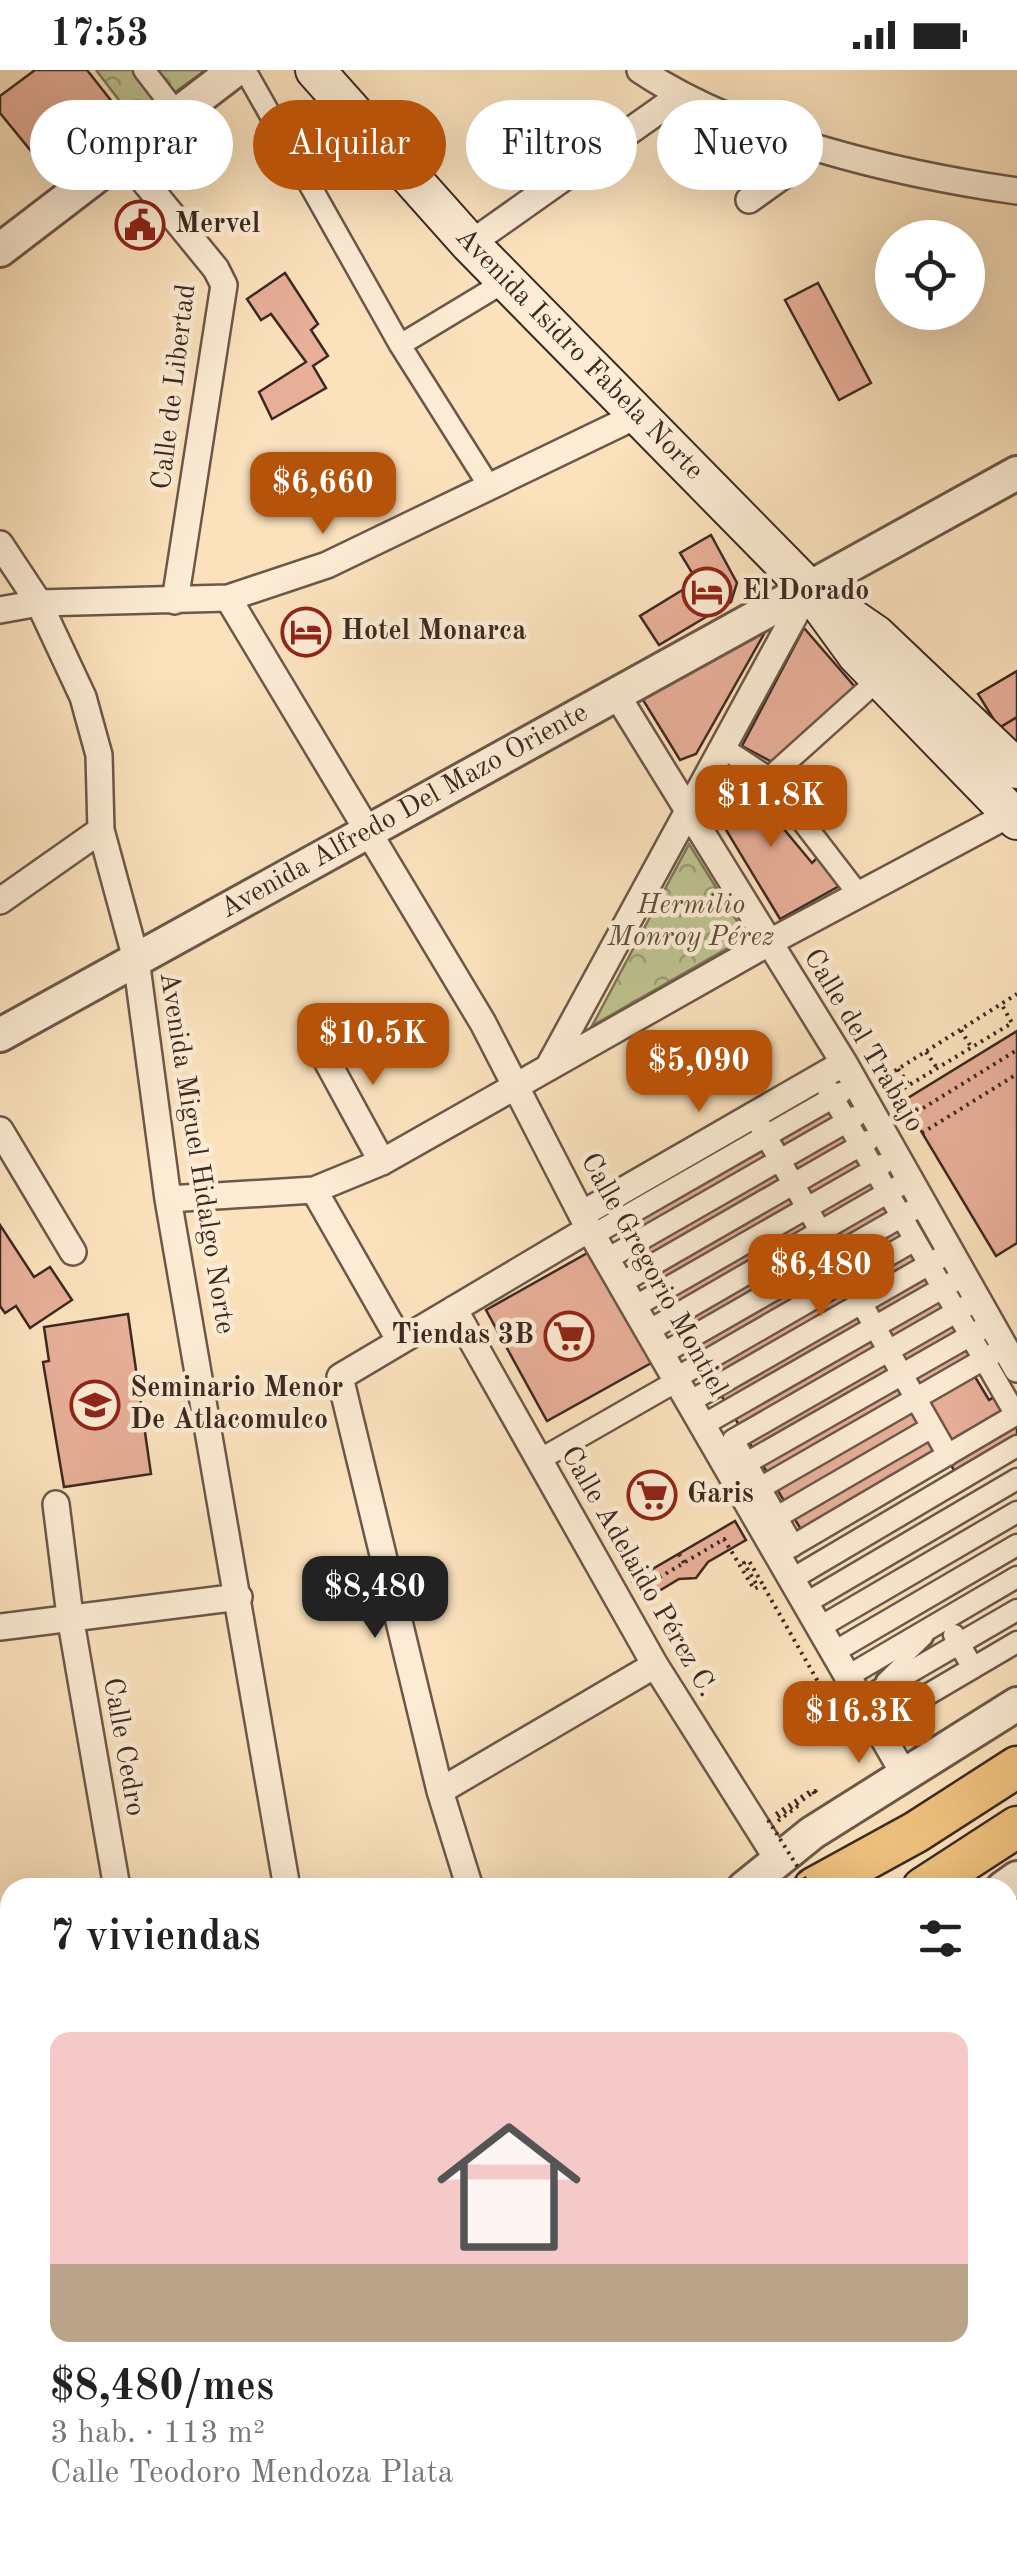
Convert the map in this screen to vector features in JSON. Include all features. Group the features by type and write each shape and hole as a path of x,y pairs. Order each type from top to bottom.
{"main road":[{"name":"Avenida Isidro Fabela Norte","path":"315,70 470,244 809,589 879,679 1013,817"},
{"name":"Avenida Isidro Fabela Norte","path":"809,589 876,636 1017,769"},
{"path":"831,1878 916,1832 1017,1767"},
{"path":"938,1878 1017,1827"}],"street":[{"path":"144,70 167,100"},
{"path":"195,100 235,70"},
{"path":"245,70 400,345 489,486"},
{"path":"647,72 688,100"},
{"path":"470,244 678,96"},
{"path":"823,148 1017,191"},
{"path":"0,250 76,190"},
{"name":"Calle de Libertad","path":"151,190 216,269 224,285 175,601"},
{"path":"749,200 763,190"},
{"path":"400,345 506,281"},
{"path":"0,610 39,603 228,598 326,566 636,416"},
{"name":"Avenida Alfredo Del Mazo Oriente","path":"0,1035 618,697 1017,473"},
{"name":"Avenida Miguel Hidalgo Norte","path":"0,544 39,603 83,698 99,755 101,830 136,959 168,1199 284,1878"},
{"path":"548,1068 809,589"},
{"name":"Calle Gregorio Montiel","path":"228,598 643,1302 738,1468 806,1603 904,1774"},
{"path":"770,778 879,679"},
{"name":"Calle del Trabajo","path":"618,697 858,1087 896,1156 899,1186 980,1330 1011,1358"},
{"path":"723,748 770,778 859,895"},
{"path":"168,1199 314,1190 382,1162 770,942 1013,817"},
{"path":"0,901 101,830"},
{"path":"316,1041 382,1162"},
{"path":"656,1326 899,1186 874,1169 827,1087"},
{"path":"467,1878 440,1791 340,1377 827,1087 858,1087 846,1122 615,1254"},
{"path":"760,1126 948,1455"},
{"path":"0,1130 73,1252"},
{"path":"629,1278 883,1132"},
{"path":"643,1302 896,1156"},
{"path":"685,1169 801,1370"},
{"path":"314,1190 400,1342"},
{"path":"539,1460 688,1384 787,1346 939,1258 915,1240 912,1210 670,1350"},
{"path":"688,1384 773,1322 915,1240"},
{"path":"711,1421 953,1282"},
{"path":"788,1563 777,1518 760,1488 738,1468 733,1440 967,1306"},
{"name":"Calle Adelaido Pérez C.","path":"454,1309 654,1665 778,1860"},
{"path":"738,1468 980,1330 1016,1414 875,1498 788,1563"},
{"path":"760,1488 916,1398 1011,1358"},
{"path":"814,1393 875,1498"},
{"path":"777,1518 932,1428"},
{"path":"788,1563 889,1522 1017,1446"},
{"path":"848,1676 1017,1577 1010,1549 990,1528 962,1479"},
{"path":"806,1603 1017,1479"},
{"name":"Calle Cedro","path":"56,1504 70,1616 116,1878"},
{"path":"820,1628 1017,1512"},
{"path":"889,1522 973,1668"},
{"path":"834,1652 1010,1549"},
{"path":"0,1628 239,1597"},
{"path":"862,1700 1017,1610"},
{"path":"876,1725 1017,1642"},
{"path":"440,1791 654,1665"},
{"path":"756,1878 904,1774 1017,1704"}],"lane":[{"path":"862,1700 1017,1610"},
{"path":"862,1700 946,1619"}],"path":[{"path":"858,1087 898,1069 1017,994"},
{"path":"858,1087 909,1084 1012,1023 1002,1005"},
{"path":"961,1030 972,1048"},
{"path":"883,1132 1017,1050"},
{"path":"926,1052 937,1068"},
{"path":"898,1069 909,1084"},
{"path":"922,1133 1017,1074"},
{"path":"638,1590 724,1539 754,1589 758,1587 744,1563 750,1560 841,1722"},
{"path":"678,1554 684,1563"},
{"path":"763,1585 788,1563"},
{"path":"806,1878 768,1820 812,1790 820,1796"},
{"path":"813,1792 816,1796 776,1825 774,1820 813,1792"}],"green space":[{"path":"96,70 203,72 164,100 119,100"},
{"name":"Hermilio Monroy Pérez","path":"689,844 747,937 592,1026"}],"building":[{"path":"35,70 87,70 111,100 30,100 30,150 0,113 0,96"},
{"path":"285,273 318,324 311,330 328,356 313,366 326,388 272,419 259,392 306,362 271,314 261,320 247,299"},
{"path":"818,283 871,383 839,400 785,300"},
{"name":"El Dorado","path":"711,535 737,583 731,602 659,645 640,616 697,581 680,553"},
{"path":"768,627 696,754 680,760 640,695"},
{"path":"804,628 855,687 774,763 742,746"},
{"path":"1017,671 1017,717 999,728 978,694"},
{"path":"1017,717 1017,745 999,728"},
{"path":"733,770 762,785 753,792 812,863 820,855 841,885 780,919 714,810"},
{"path":"1017,1031 1017,1243 996,1256 903,1101"},
{"path":"830,1090 985,1351 966,1362 989,1400 1001,1393 1017,1421 1017,1456 964,1487 948,1460 809,1543 616,1218"},
{"path":"0,1225 34,1277 50,1267 72,1300 30,1328 16,1306 5,1313 0,1306"},
{"name":"Tiendas 3B","path":"591,1251 653,1362 547,1421 486,1310"},
{"name":"Seminario Menor De Atlacomulco","path":"128,1314 151,1474 64,1487 43,1362 49,1361 44,1327"},
{"path":"735,1521 746,1540 708,1562 696,1578 679,1579 644,1600 632,1581"}],"place":[{"name":"Mervel","path":"140,225"},
{"name":"El Dorado","path":"707,592"},
{"name":"Hotel Monarca","path":"306,632"},
{"name":"Tiendas 3B","path":"569,1336"},
{"name":"Seminario Menor De Atlacomulco","path":"95,1405"},
{"name":"Garis","path":"652,1495"}]}
